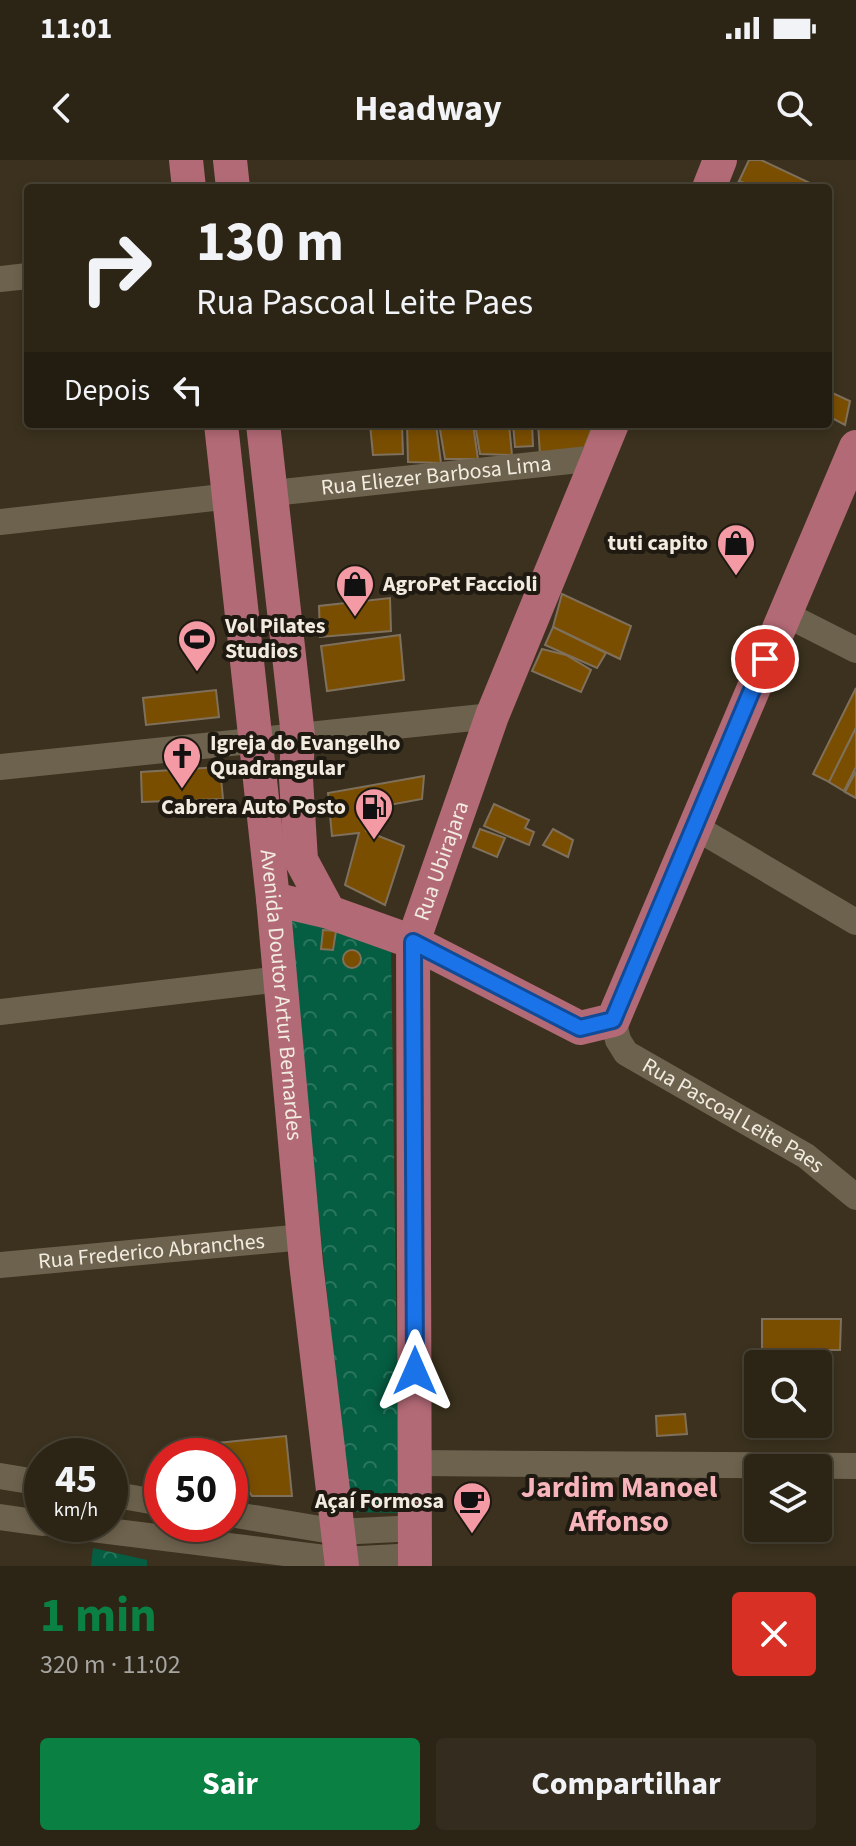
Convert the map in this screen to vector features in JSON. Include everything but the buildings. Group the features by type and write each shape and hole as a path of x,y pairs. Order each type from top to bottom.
{"main road":[{"path":"186,160 189,184"},
{"path":"230,160 233,184"},
{"path":"711,184 720,160"},
{"name":"Avenida Doutor Artur Bernardes","path":"222,428 273,899 304,1237 340,1553"},
{"name":"Avenida Doutor Artur Bernardes","path":"264,428 298,736 296,779 301,860 329,912"},
{"name":"Rua Ubirajara","path":"416,1550 413,942 492,716 610,428"},
{"path":"273,899 329,912 413,942 580,1028 613,1020 856,447"}],"street":[{"path":"0,279 24,276"},
{"name":"Rua Eliezer Barbosa Lima","path":"273,493 598,458"},
{"path":"0,522 231,496"},
{"path":"785,614 856,650"},
{"path":"0,767 492,716"},
{"path":"695,827 856,922"},
{"path":"0,1012 280,979"},
{"name":"Rua Pascoal Leite Paes","path":"613,1020 618,1040 626,1053 806,1156 856,1197"},
{"name":"Rua Frederico Abranches","path":"0,1265 304,1237"},
{"path":"415,1463 856,1466"},
{"path":"0,1476 24,1480"},
{"path":"0,1517 24,1520"},
{"path":"248,1520 340,1553"},
{"path":"128,1532 340,1553 416,1550"}],"green space":[{"path":"287,914 391,945 399,1513 350,1512"},
{"path":"93,1548 147,1560 147,1566 91,1566"}],"place":[{"name":"tuti capito","path":"736,577"},
{"name":"AgroPet Faccioli","path":"355,618"},
{"name":"Vol Pilates Studios","path":"197,673"},
{"name":"Igreja do Evangelho Quadrangular","path":"182,790"},
{"name":"Cabrera Auto Posto","path":"374,841"},
{"name":"Açaí Formosa","path":"472,1535"}],"district":[{"name":"Jardim Manoel Affonso","path":"619,1504"}],"route":[{"path":"415,1371 413,942 580,1028 601,1026 613,1020 765,659"}]}
